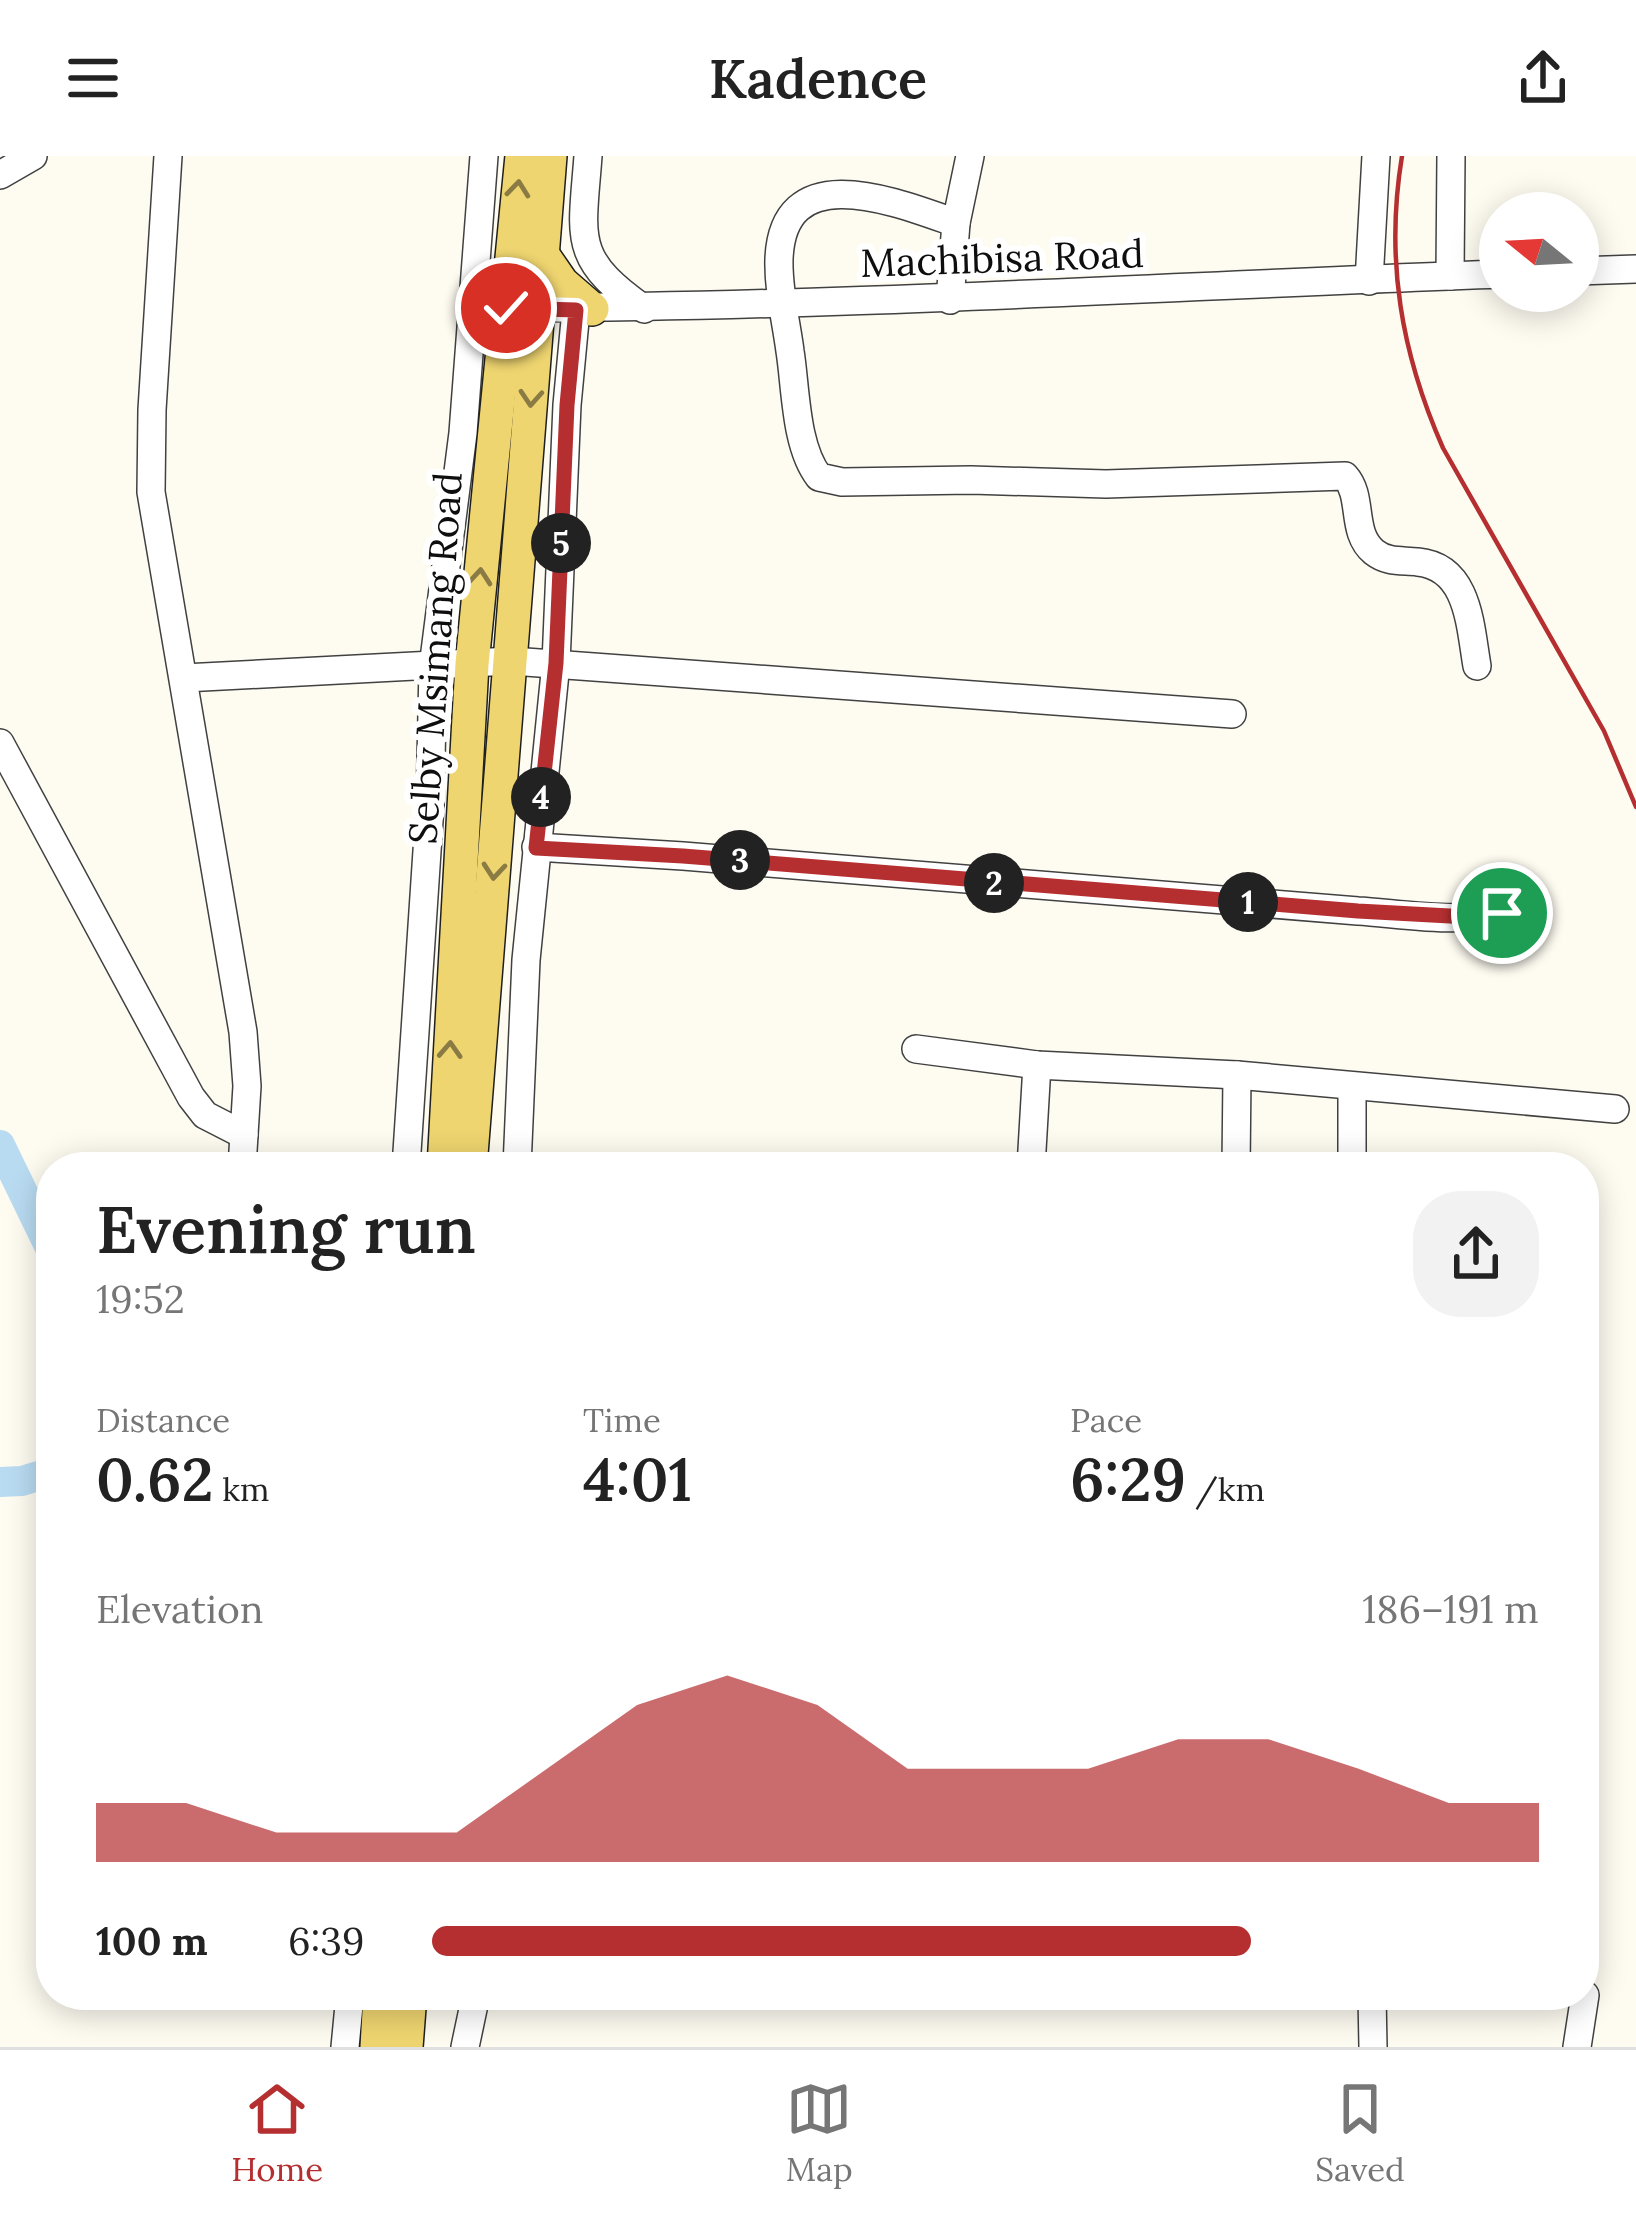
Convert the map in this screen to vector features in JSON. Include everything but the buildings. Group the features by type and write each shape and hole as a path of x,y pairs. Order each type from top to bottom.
{"main road":[{"name":"Selby Msimang Road","path":"471,1152 512,661 522,156"},
{"name":"Selby Msimang Road","path":"445,1152 472,664 522,308 542,254 550,156"},
{"path":"542,254 584,309"},
{"path":"377,2047 379,2010"},
{"path":"406,2047 409,2010"}],"street":[{"path":"0,175 33,156"},
{"path":"168,156 152,410 152,492 243,1032 247,1085 243,1152"},
{"path":"407,1152 430,806 433,668 463,433 484,156"},
{"path":"588,156 582,233 587,254 613,287 644,309"},
{"path":"950,300 956,223 970,156"},
{"path":"1370,281 1376,156"},
{"path":"1450,276 1451,156"},
{"path":"956,223 888,200 836,191 820,194 794,212 785,228 779,266 783,305 804,444 819,477 842,482 1106,484 1345,476 1352,484 1360,534 1374,552 1396,562 1441,568 1455,581 1465,601 1477,666"},
{"path":"1599,270 1636,269"},
{"name":"Machibisa Road","path":"522,308 950,300 1479,275"},
{"path":"518,1152 536,848 556,663 567,405 584,309"},
{"path":"184,678 512,661 1232,714"},
{"path":"0,743 190,1097 205,1115 244,1136"},
{"path":"536,848 1402,914 1489,916 1514,904"},
{"path":"916,1049 1037,1065 1237,1075 1615,1109"},
{"path":"1031,1152 1037,1065"},
{"path":"1236,1152 1237,1075"},
{"path":"1352,1087 1352,1152"},
{"path":"345,2047 349,2010"},
{"path":"466,2047 473,2010"},
{"path":"1372,2010 1373,2047"},
{"path":"1577,2047 1583,2010"}],"waterway":[{"path":"0,1145 36,1219"},
{"path":"0,1482 36,1477"}],"railway":[{"path":"1402,156 1396,269 1407,341 1428,412 1443,448 1604,731 1636,807"}],"route":[{"path":"506,308 576,310 567,405 556,663 536,848 1358,911 1468,917 1502,913"}]}
